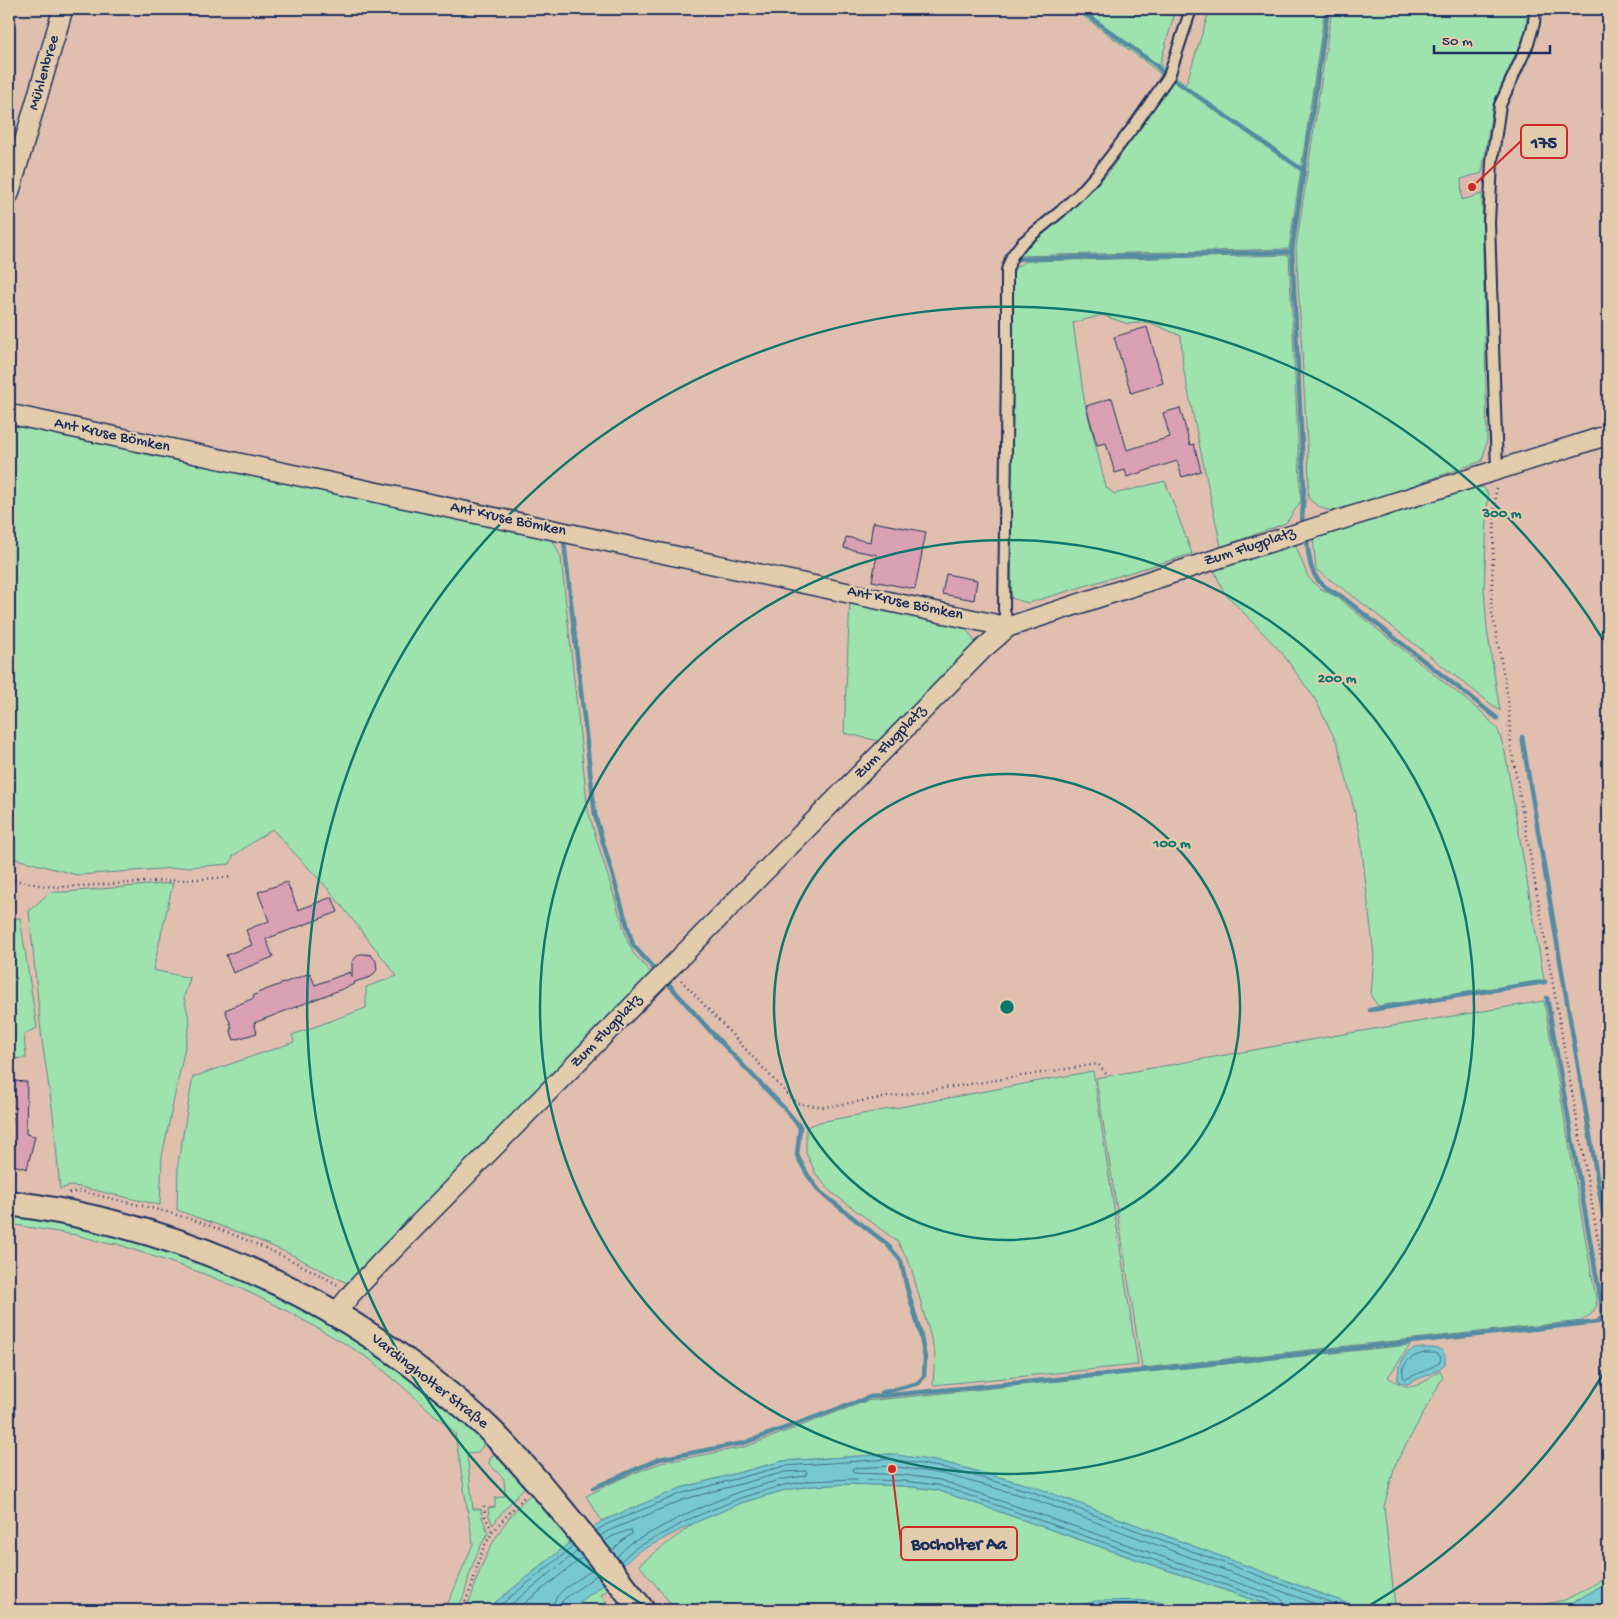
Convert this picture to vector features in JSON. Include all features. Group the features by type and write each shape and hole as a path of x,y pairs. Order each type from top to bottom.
{"street":[{"name":"Mühlenbree","path":"9,194 63,9"},
{"name":"Ant Kruse Bömken","path":"9,414 1008,627"},
{"name":"Zum Flugplatz","path":"336,1313 358,1286 976,656 1008,627 1608,435"},
{"name":"Vardingholter Straße","path":"9,1203 72,1214 162,1237 215,1256 260,1274 336,1313 379,1340 455,1399 490,1430 580,1530 642,1610"}],"lane":[{"path":"1008,627 1004,609 1007,270 1012,256 1022,243 1080,193 1134,126 1168,76 1191,9"},
{"path":"1497,470 1489,222 1492,162 1500,106 1528,44 1534,23 1535,9"}],"path":[{"path":"1497,470 1491,606 1508,698 1511,748 1608,1296"},
{"path":"9,878 62,888 233,877"},
{"path":"670,968 792,1098 800,1104 824,1107 1098,1064 1108,1076"},
{"path":"460,1610 467,1600 482,1550 503,1519 538,1482"},
{"path":"484,1506 485,1516 493,1533"}],"shaded area":[{"path":"1482,173 1482,194 1462,200 1461,179"}],"green space":[{"path":"1074,9 1176,9 1160,64 1167,71 1164,78 1155,69"},
{"path":"1210,9 1325,9 1289,249 1017,256 1082,199 1108,173 1174,76 1186,84"},
{"path":"1332,9 1527,9 1526,32 1493,104 1482,173 1461,179 1462,200 1482,194 1487,440 1482,461 1341,511 1323,509 1308,498 1309,478 1296,247"},
{"path":"1289,255 1301,501 1286,523 1221,547 1183,367 1181,336 1149,322 1128,324 1102,315 1073,323 1084,399 1106,487 1114,494 1165,481 1192,554 1028,603 1011,598 1013,269 1027,261"},
{"path":"9,420 552,539 561,557 588,811 628,942 634,954 651,973 349,1284 288,1253 177,1210 178,1163 193,1077 294,1042 292,1035 366,1008 366,987 397,976 330,891 272,829 233,856 230,864 77,875 9,857"},
{"path":"1483,487 1488,494 1484,589 1487,629 1500,711 1348,592 1316,570 1313,538"},
{"path":"1295,544 1308,577 1319,588 1337,597 1484,714 1498,730 1505,752 1544,980 1378,1006 1371,996 1374,956 1360,833 1338,745 1315,699 1282,653 1224,592 1214,570"},
{"path":"850,600 963,624 975,642 879,741 844,733"},
{"path":"173,883 153,970 190,978 184,997 190,1023 162,1156 160,1205 80,1187 70,1186 60,1189 29,911 50,892"},
{"path":"20,918 37,1028 24,1034 26,1058 9,1059 9,919"},
{"path":"1544,1001 1597,1305 1592,1313 1582,1321 1142,1368 1096,1078"},
{"path":"1093,1071 1138,1365 933,1385 935,1353 911,1267 898,1242 830,1191 816,1174 806,1153 806,1127 820,1122"},
{"path":"9,1210 139,1237 313,1308 439,1395 484,1441 483,1446 477,1453 467,1454 473,1509 481,1509 488,1533 473,1563 463,1597 455,1610 442,1610 450,1599 473,1544 455,1433 371,1360 285,1310 240,1288 114,1243 114,1245 76,1235 9,1224"},
{"path":"1410,1345 1388,1377 1404,1385 1415,1386 1440,1370 1443,1377 1395,1465 1384,1507 1395,1606 1417,1610 1365,1610 1032,1486 946,1463 891,1454 783,1461 681,1488 602,1521 586,1496 620,1479 660,1463 745,1447 866,1401"},
{"path":"497,1454 526,1485 493,1525 488,1508 495,1507 495,1498 505,1496 504,1479 489,1464 491,1457"},
{"path":"850,1484 903,1486 937,1490 1282,1610 1186,1610 1174,1605 1083,1605 1076,1610 676,1610 639,1565 694,1523 744,1502 785,1490 811,1486"},
{"path":"532,1493 573,1540 486,1610 464,1610 484,1559 495,1539 508,1519"},
{"path":"1608,1574 1608,1582 1558,1610 1517,1610 1565,1600 1595,1584"},
{"path":"602,1586 609,1589 601,1595 613,1610 568,1610"}],"water":[{"path":"1418,1348 1434,1348 1443,1352 1445,1364 1432,1373 1407,1384 1398,1382 1398,1373 1402,1359 1408,1352"},
{"path":"891,1454 946,1463 1032,1486 1365,1610 1282,1610 937,1490 903,1486 850,1484 811,1486 785,1490 744,1502 694,1523 636,1553 602,1586 568,1610 486,1610 573,1540 602,1521 681,1488 783,1461"},
{"path":"1608,1582 1608,1610 1558,1610 1569,1605"},
{"path":"1095,1601 1153,1601 1186,1610 1076,1610 1083,1605"}],"building":[{"path":"1147,327 1163,383 1131,393 1114,337"},
{"path":"1112,398 1127,450 1170,437 1163,413 1180,408 1190,445 1194,444 1201,471 1182,477 1177,461 1127,477 1125,470 1115,473 1106,443 1097,445 1086,406"},
{"path":"873,522 926,532 915,589 872,581 877,555 844,548 846,537 870,542"},
{"path":"946,574 977,580 974,600 942,594"},
{"path":"287,882 298,910 332,897 338,912 266,939 273,957 233,973 226,955 252,945 246,930 269,921 258,892"},
{"path":"360,954 371,955 376,961 377,970 371,977 354,982 355,984 254,1023 257,1033 234,1040 230,1029 232,1028 225,1010 254,998 253,996 260,992 310,973 315,985 350,972 352,978 352,962"},
{"path":"14,1081 27,1082 26,1134 35,1136 27,1169 9,1164 9,1139 14,1113 9,1113 9,1088 14,1088"}],"waterway":[{"path":"1079,9 1157,66 1165,75"},
{"path":"1302,521 1304,487 1292,249 1328,9"},
{"path":"1173,79 1304,171"},
{"path":"1017,259 1292,252"},
{"path":"1307,540 1311,567 1318,580 1324,586 1341,596 1497,718"},
{"path":"564,541 595,815 633,945 654,969"},
{"path":"1522,737 1608,1242"},
{"path":"665,980 800,1127 797,1155 807,1174 820,1192 887,1244 901,1261 920,1332 925,1358 924,1376 919,1383 881,1393"},
{"path":"1370,1010 1545,982"},
{"path":"593,1488 659,1459 744,1443 870,1397 1139,1371 1598,1322 1602,1317 1602,1308 1547,998"}],"place":[{"name":"175","path":"1472,187"},
{"name":"Bocholter Aa","path":"892,1469"}]}
